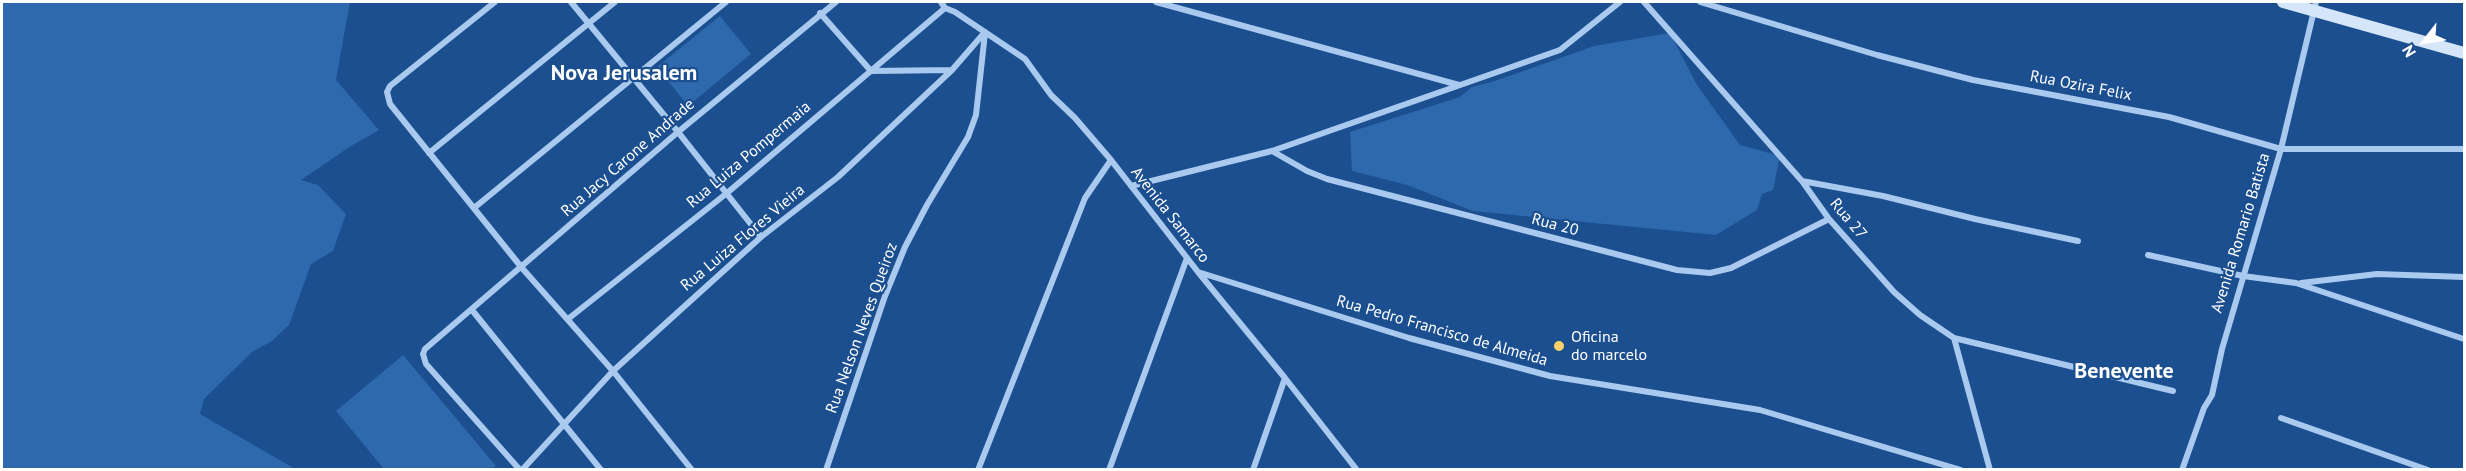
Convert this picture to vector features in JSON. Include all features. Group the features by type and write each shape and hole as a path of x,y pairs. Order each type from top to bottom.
{"street":[{"path":"495,2 390,86 387,92 390,104 522,268 613,371 692,470"},
{"path":"571,2 678,132 760,237"},
{"path":"429,153 615,2"},
{"path":"474,208 726,2"},
{"name":"Rua Jacy Carone Andrade","path":"521,470 424,359 425,350 678,132 836,2"},
{"name":"Avenida Samarco","path":"940,2 945,8 955,12 1025,59 1051,95 1075,118 1111,160 1357,470"},
{"path":"1156,2 1460,85"},
{"path":"1131,186 1272,151 1560,50 1620,2"},
{"name":"Rua 27","path":"1644,2 1802,181 1829,219 1894,292 1920,315 1954,338"},
{"name":"Rua Ozira Felix","path":"1700,2 1898,61 1973,80 2169,117 2281,149 2464,149"},
{"path":"2283,2 2315,6 2464,53"},
{"name":"Avenida Romario Batista","path":"2182,470 2204,408 2212,395 2222,349 2281,149 2315,6"},
{"name":"Rua Luiza Pompermaia","path":"568,319 727,193 945,8"},
{"path":"820,13 871,71 952,70"},
{"name":"Rua Luiza Flores Vieira","path":"521,470 613,371 760,237 838,177 952,70 985,32"},
{"name":"Rua Nelson Neves Queiroz","path":"826,470 885,296 905,247 968,137 976,115 985,32"},
{"name":"Rua 20","path":"1272,151 1306,171 1327,179 1677,270 1710,273 1731,268 1829,219"},
{"path":"978,470 1085,198 1111,160"},
{"path":"1802,181 1883,196 2078,241"},
{"path":"2148,255 2243,276 2296,283 2464,339"},
{"path":"1109,470 1187,258"},
{"name":"Rua Pedro Francisco de Almeida","path":"1198,272 1409,338 1550,376 1760,410 1961,470"},
{"path":"2296,283 2377,274 2464,277"},
{"path":"472,310 601,470"},
{"path":"1990,470 1954,338 2173,391"},
{"path":"1253,470 1286,378"},
{"path":"2281,418 2428,470"}],"shaded area":[{"path":"2,2 350,2 336,80 379,130 301,180 318,185 346,214 333,251 311,264 289,325 272,341 252,352 204,399 200,414 295,469 2,469"},
{"path":"720,16 751,54 688,106 657,67"},
{"path":"1670,33 1697,85 1740,145 1780,156 1773,190 1762,194 1757,210 1716,235 1473,211 1407,185 1352,171 1350,132 1460,97 1472,87 1594,46"},
{"path":"403,355 496,466 491,469 384,469 336,411"}],"place":[{"name":"Oficina do marcelo","path":"1559,346"}],"district":[{"name":"Nova Jerusalem","path":"624,74"},
{"name":"Benevente","path":"2124,372"}]}
